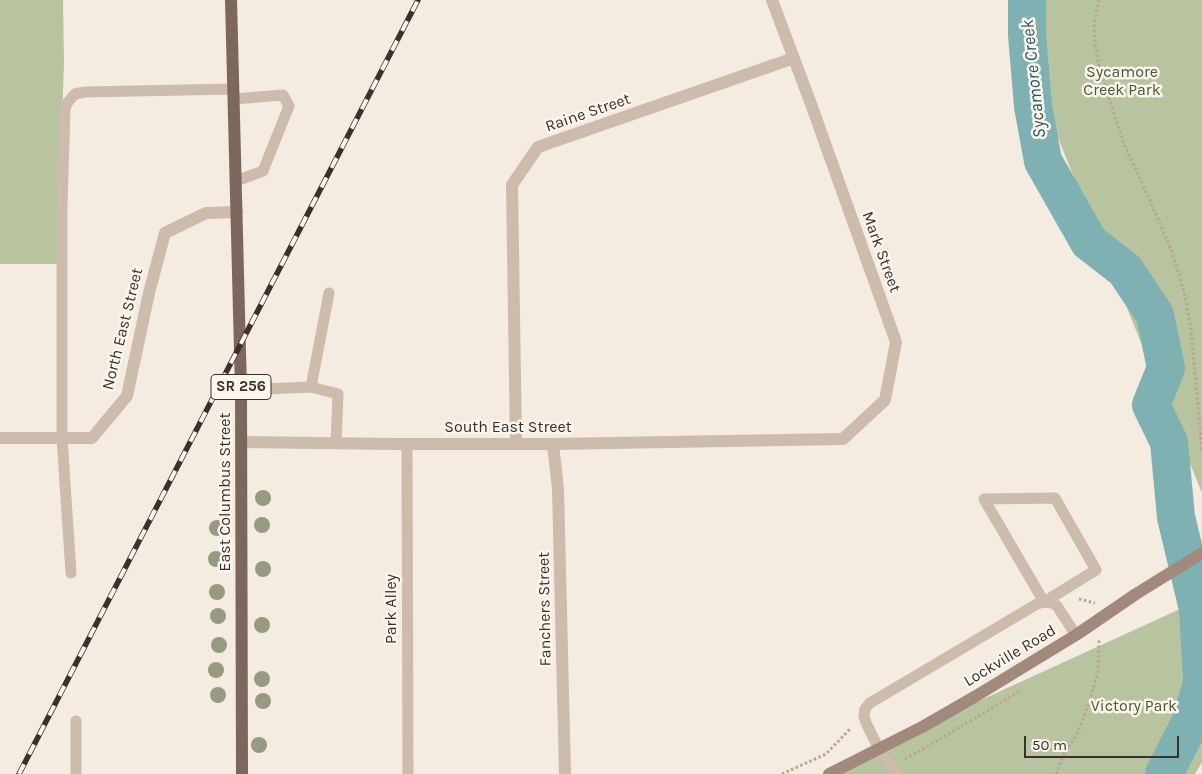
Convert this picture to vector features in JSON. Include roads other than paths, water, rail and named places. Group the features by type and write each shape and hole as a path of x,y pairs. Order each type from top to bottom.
{"main road":[{"name":"East Columbus Street","path":"231,0 242,442 242,774"},
{"name":"Lockville Road","path":"829,774 924,726 968,700 1076,635 1136,594 1202,553"}],"street":[{"name":"Mark Street","path":"772,0 896,342 885,400 843,439 775,440"},
{"name":"Raine Street","path":"516,443 512,186 538,148 794,58"},
{"name":"North East Street","path":"0,438 92,438 127,396 149,293 165,233 206,213 237,212"},
{"name":"South East Street","path":"242,442 553,444 775,440"},
{"name":"Fanchers Street","path":"553,444 558,489 565,774"}],"lane":[{"path":"71,572 62,438 62,206 65,108 74,94 85,92 283,95 289,106 263,171 236,181"},
{"path":"311,387 329,293"},
{"path":"241,390 311,387 338,394 336,443"},
{"name":"Park Alley","path":"407,444 408,774"},
{"path":"898,774 880,748 864,716 865,709 870,703 1022,612 1044,602 1096,570 1055,498 984,499 1044,602"},
{"path":"1044,602 1052,603 1060,608 1076,635"},
{"path":"76,721 76,774"}],"waterway":[{"name":"Sycamore Creek","path":"1027,0 1027,35 1033,106 1043,161 1089,242 1125,270 1155,315 1166,368 1151,405 1169,442 1176,517 1198,609 1202,679"},
{"name":"Sycamore Creek","path":"1164,774 1190,723 1202,683"}],"railway":[{"path":"19,774 418,0"}],"park label":[{"name":"Sycamore Creek Park","path":"1122,81"},
{"name":"Victory Park","path":"1134,706"}]}
